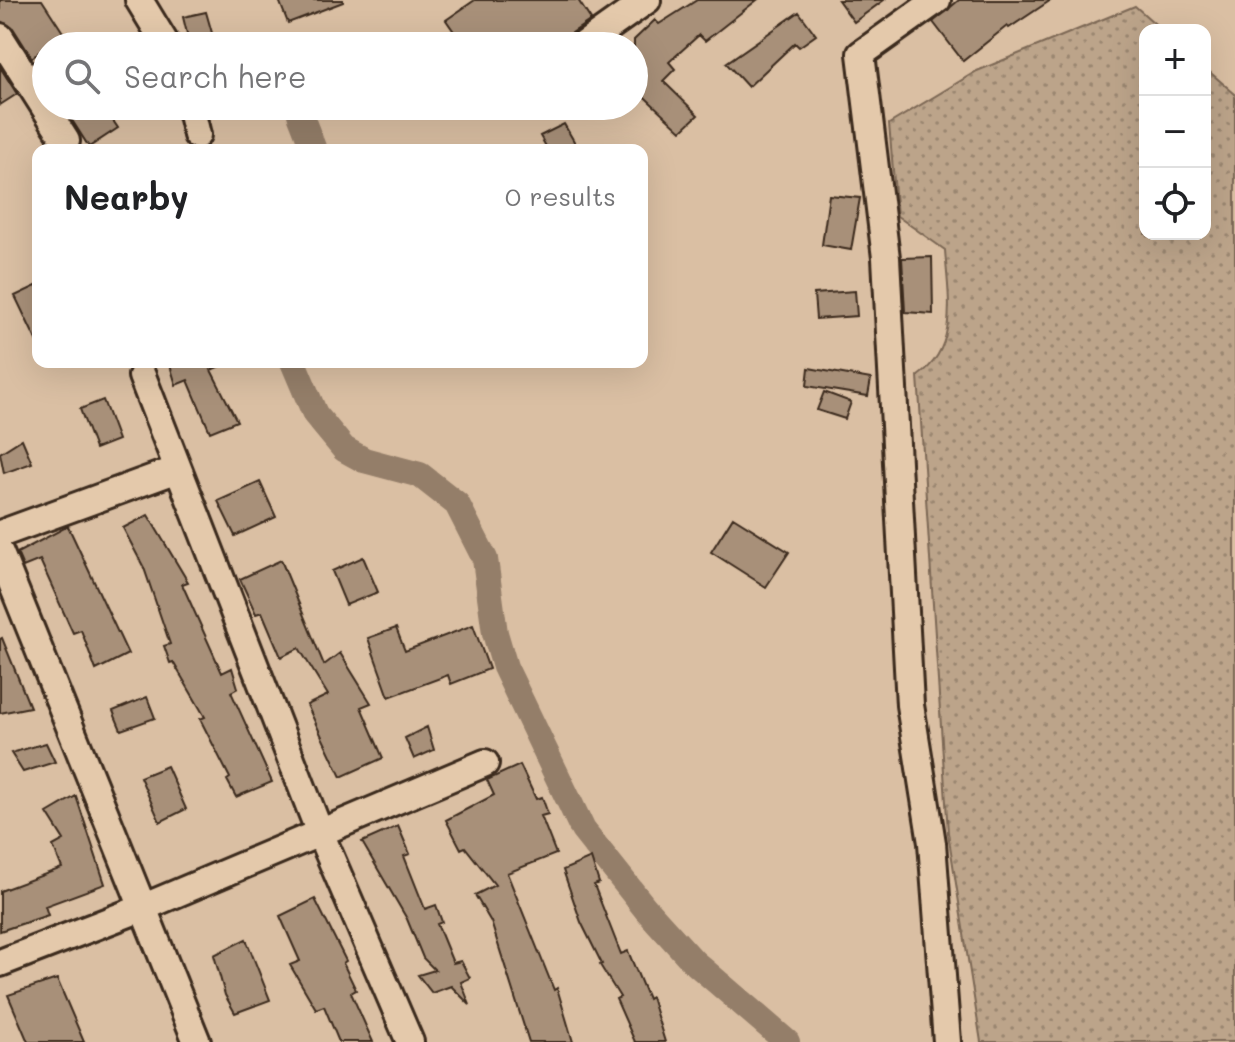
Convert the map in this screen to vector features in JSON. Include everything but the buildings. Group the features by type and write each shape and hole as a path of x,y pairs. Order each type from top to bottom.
{"street":[{"path":"139,0 158,32"},
{"path":"602,32 647,0"},
{"path":"937,0 861,54 886,258 910,705 932,843 947,1042"},
{"path":"0,37 32,87"},
{"path":"53,120 66,141"},
{"path":"193,120 197,135"},
{"path":"142,376 320,833 410,1042"},
{"path":"0,534 178,469"},
{"path":"0,553 197,1042"},
{"path":"0,963 142,908 485,763"}],"shaded area":[{"path":"1135,6 1155,24 1139,24 1139,240 1211,240 1211,73 1235,94 1235,1042 981,1042 948,833 918,376 931,364 946,335 949,302 945,250 897,216 889,124 977,71"}],"waterway":[{"path":"302,120 312,144"},
{"path":"296,368 315,414 344,449 364,460 420,475 457,504 485,559 495,633 505,667 583,830 645,908 693,961 787,1042"}]}
